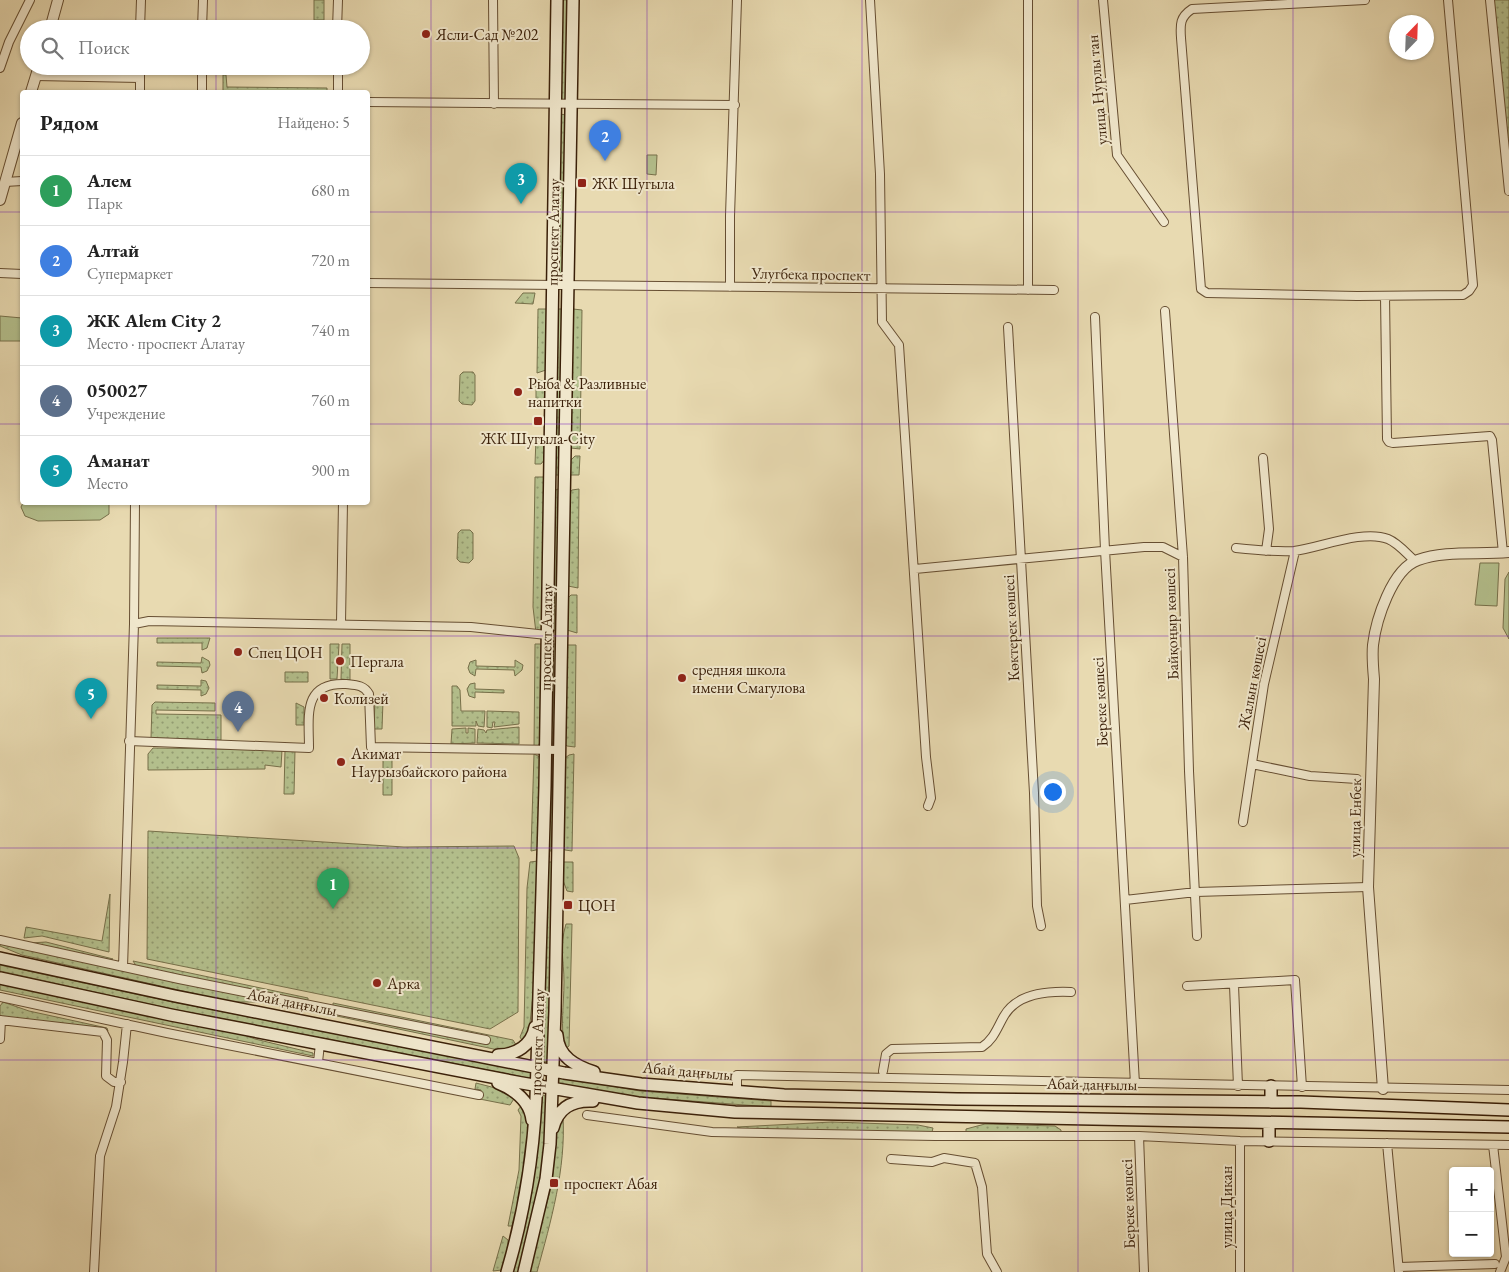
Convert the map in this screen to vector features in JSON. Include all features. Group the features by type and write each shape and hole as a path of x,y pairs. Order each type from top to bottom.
{"main road":[{"name":"проспект Алатау","path":"507,1272 526,1197 534,1144 545,750 557,0"},
{"name":"проспект Алатау","path":"524,1272 546,1179 550,1144 551,1088 556,1011 573,0"},
{"path":"549,484 565,485"},
{"path":"547,635 563,636"},
{"name":"Абай даңғылы","path":"0,958 175,996 552,1070 641,1084 784,1095 957,1099 1271,1102 1509,1110"},
{"path":"0,978 171,1015 536,1086 638,1103"},
{"path":"479,1055 503,1055 522,1048 534,1033 539,1008"},
{"path":"556,1011 560,1048 574,1064 641,1084"},
{"path":"475,1074 506,1086 524,1100 532,1118 534,1144"},
{"path":"1271,1086 1271,1102"},
{"path":"783,1113 784,1095"},
{"path":"550,1144 558,1114 570,1104 579,1100 638,1103 735,1112 1509,1127"},
{"path":"1268,1123 1270,1141"}],"street":[{"path":"0,68 9,42 30,0"},
{"path":"52,20 58,0"},
{"path":"140,20 141,0"},
{"path":"202,20 203,0"},
{"path":"337,20 338,0"},
{"path":"493,0 494,104"},
{"path":"730,287 730,216 737,0"},
{"path":"870,0 880,174 880,288 882,322 899,345 926,757 931,798 928,806"},
{"path":"1028,0 1028,290"},
{"name":"улица Нурлы тан","path":"1103,0 1117,155 1164,222"},
{"path":"1365,0 1192,9 1183,15 1180,22 1181,38 1201,289 1216,294 1267,293 1385,296 1463,296 1469,291 1473,285 1448,0"},
{"path":"1490,0 1509,191"},
{"path":"32,90 36,75"},
{"path":"96,75 140,78 140,90"},
{"path":"202,75 202,90"},
{"path":"338,75 338,90"},
{"path":"370,102 735,105"},
{"path":"0,200 20,129"},
{"path":"3,184 20,181"},
{"path":"0,273 20,274"},
{"path":"370,283 552,285"},
{"name":"Улугбека проспект","path":"552,285 1054,290"},
{"path":"1236,548 1266,551 1296,550 1335,540 1376,537 1388,539 1415,561 1428,556 1506,552 1490,436 1394,443 1389,442 1387,439 1385,296"},
{"name":"Байқоңыр көшесі","path":"1165,311 1183,557 1189,771 1197,936"},
{"name":"Береке көшесі","path":"1096,317 1105,550 1135,1084"},
{"name":"Көктерек көшесі","path":"1008,327 1022,558 1037,906 1041,926"},
{"path":"1263,458 1269,529 1266,551"},
{"path":"123,967 134,624 135,505"},
{"path":"342,623 343,505"},
{"path":"914,569 1105,550 1163,547 1183,557"},
{"name":"Жалын көшесі","path":"1243,822 1264,684 1296,550"},
{"name":"улица Енбек","path":"1383,1088 1368,887 1374,679 1373,645 1378,623 1390,590 1406,568 1415,561"},
{"path":"134,624 149,621 342,623 471,627 547,635"},
{"path":"129,741 309,748 310,702 315,693 324,686 337,684 359,685 369,694 371,747 561,750"},
{"path":"1252,764 1310,776 1357,779"},
{"path":"1125,900 1196,892 1368,887"},
{"path":"0,940 123,967 486,1040"},
{"path":"1188,986 1234,985 1295,980 1302,1087"},
{"path":"1234,985 1238,1086"},
{"path":"883,1071 886,1054 892,1049 982,1047 994,1036 1005,1014 1014,1006 1038,993 1071,992"},
{"path":"0,997 479,1095"},
{"path":"323,1025 326,1007"},
{"path":"0,1039 1,1020 103,1032 107,1035 104,1072 108,1079 121,1082"},
{"path":"94,1272 100,1156 113,1120 121,1082 127,1024"},
{"path":"318,1062 320,1044"},
{"path":"737,1092 737,1075 1509,1090"},
{"path":"587,1115 712,1132 926,1136 1140,1136 1240,1141 1509,1145"},
{"name":"Береке көшесі","path":"1140,1136 1144,1272"},
{"name":"улица Дикан","path":"1240,1141 1240,1272"},
{"path":"1387,1143 1399,1269 1495,1264"},
{"path":"1493,1145 1506,1257 1500,1272"},
{"path":"892,1159 932,1162 944,1158 975,1163 982,1187 987,1254 997,1272"}],"green space":[{"path":"314,0 324,0 324,20 314,20"},
{"path":"561,0 569,0 567,100 561,101"},
{"path":"1494,0 1509,0 1509,154"},
{"path":"223,75 226,75 227,87 327,88 327,90 223,90"},
{"path":"559,114 567,115 565,273 556,273"},
{"path":"647,155 657,155 656,175 647,174"},
{"path":"523,293 535,293 533,304 515,303"},
{"path":"538,309 548,309 546,370 537,373"},
{"path":"556,309 564,309 561,475 553,475"},
{"path":"573,309 582,310 580,449 571,448 570,443"},
{"path":"0,316 20,318 20,341 0,341"},
{"path":"463,372 473,372 475,375 475,401 472,405 462,404 459,401 460,375"},
{"path":"536,379 546,382 546,391 542,405 536,405"},
{"path":"536,438 542,438 546,458 541,464 535,464"},
{"path":"575,456 580,456 579,475 570,475 570,461"},
{"path":"535,477 545,477 542,627 536,633 533,607"},
{"path":"579,489 578,588 568,586 569,494 572,490"},
{"path":"560,490 557,631 551,630 554,491"},
{"path":"22,505 109,505 109,514 100,520 38,521 25,516"},
{"path":"461,530 470,530 473,533 473,559 469,563 460,562 457,559 458,533"},
{"path":"1480,563 1499,563 1497,606 1475,605"},
{"path":"1509,572 1509,639 1503,628 1505,579"},
{"path":"571,595 577,595 577,633 567,630 568,598"},
{"path":"157,638 210,638 207,648 202,650 202,643 157,643"},
{"path":"330,644 339,644 337,679 330,679"},
{"path":"342,644 350,644 350,680 341,679"},
{"path":"535,644 542,644 541,741 537,747 534,747"},
{"path":"551,644 558,644 555,746 551,746"},
{"path":"567,645 576,645 575,747 567,746 564,743"},
{"path":"202,657 209,661 210,665 207,671 202,673 201,667 157,666 157,662 201,663"},
{"path":"476,660 476,666 515,667 515,660 523,665 522,670 515,676 514,670 476,669 475,676 470,673 468,668 470,662"},
{"path":"285,672 308,672 308,682 285,682"},
{"path":"201,680 206,681 209,688 206,694 201,696 201,690 157,689 157,685 201,686"},
{"path":"475,683 475,689 504,690 504,693 475,692 475,698 469,696 467,689 470,684"},
{"path":"452,686 457,686 460,690 461,711 485,711 484,727 478,726 476,721 476,726 452,726"},
{"path":"375,700 383,701 382,729 374,729"},
{"path":"155,702 215,703 215,711 156,710 156,714 221,715 221,740 151,738 152,705"},
{"path":"296,703 304,707 304,725 296,725"},
{"path":"487,711 519,712 519,724 494,727 495,722 493,722 492,728 487,727"},
{"path":"519,727 519,744 477,743 478,729 484,730 486,733 487,730"},
{"path":"466,728 466,733 468,733 468,728 475,729 475,743 451,744 452,729"},
{"path":"153,748 282,750 281,767 265,765 265,769 148,770 148,754"},
{"path":"285,750 295,750 294,794 284,794"},
{"path":"383,752 392,752 392,795 383,795"},
{"path":"534,754 540,757 541,761 538,845 536,850 531,851"},
{"path":"550,754 555,754 551,851 548,851"},
{"path":"574,754 572,851 565,850 562,845 565,758"},
{"path":"148,831 404,847 514,846 519,858 518,1012 490,1029 147,959"},
{"path":"538,861 537,955 529,1033 523,1042 520,1037 524,1027 527,888 530,862"},
{"path":"546,862 553,862 548,1062 541,1061"},
{"path":"561,862 573,862 573,892 567,891 561,875"},
{"path":"110,894 109,952 42,936 24,938 26,927 102,941"},
{"path":"566,924 572,924 569,1046 565,1049 562,1024 564,982 562,947"},
{"path":"0,942 319,1010 319,1013 260,1002 232,1002 22,955 0,946"},
{"path":"46,942 113,959 107,961 30,943"},
{"path":"133,961 308,998 308,1002 137,967"},
{"path":"0,965 173,1002 530,1072 532,1077 529,1078 172,1009 0,971"},
{"path":"0,984 226,1028 255,1039 313,1053 313,1056 0,990"},
{"path":"3,1002 29,1011 107,1028 108,1031 0,1017 0,1006"},
{"path":"333,1003 513,1040 518,1048 503,1051 332,1015 332,1012 489,1044 490,1039 333,1006"},
{"path":"317,1064 480,1096 481,1090 475,1089 476,1083 507,1091 515,1097 510,1105 317,1067"},
{"path":"558,1077 640,1091 771,1101 771,1107 639,1097 557,1084"},
{"path":"541,1094 547,1097 546,1144 538,1199 520,1272 511,1272 534,1177"},
{"path":"521,1106 527,1116 527,1154 523,1187 516,1216 513,1226 508,1226 519,1170 521,1116 518,1110"},
{"path":"563,1116 560,1175 552,1214 537,1272 528,1272 552,1184 557,1130"},
{"path":"832,1122 918,1125 933,1128 932,1132 747,1130 737,1127"},
{"path":"985,1124 1055,1126 1061,1130 1061,1133 966,1133 966,1129"},
{"path":"503,1236 508,1240 508,1250 502,1270 493,1271"}],"place":[{"name":"Ясли-Сад №202","path":"426,34"},
{"name":"Алтай","path":"605,161"},
{"name":"ЖК Шугыла","path":"582,183"},
{"name":"ЖК Alem City 2","path":"521,204"},
{"name":"Рыба & Разливные напитки","path":"518,392"},
{"name":"ЖК Шугыла-City","path":"538,421"},
{"name":"Спец ЦОН","path":"238,652"},
{"name":"Пергала","path":"340,661"},
{"name":"средняя школа имени Смагулова","path":"682,678"},
{"name":"Колизей","path":"324,698"},
{"name":"Аманат","path":"91,719"},
{"name":"050027","path":"238,732"},
{"name":"Акимат Наурызбайского района","path":"341,762"},
{"name":"ЦОН","path":"568,905"},
{"name":"Алем","path":"333,909"},
{"name":"Арка","path":"377,983"},
{"name":"проспект Абая","path":"554,1183"}]}
